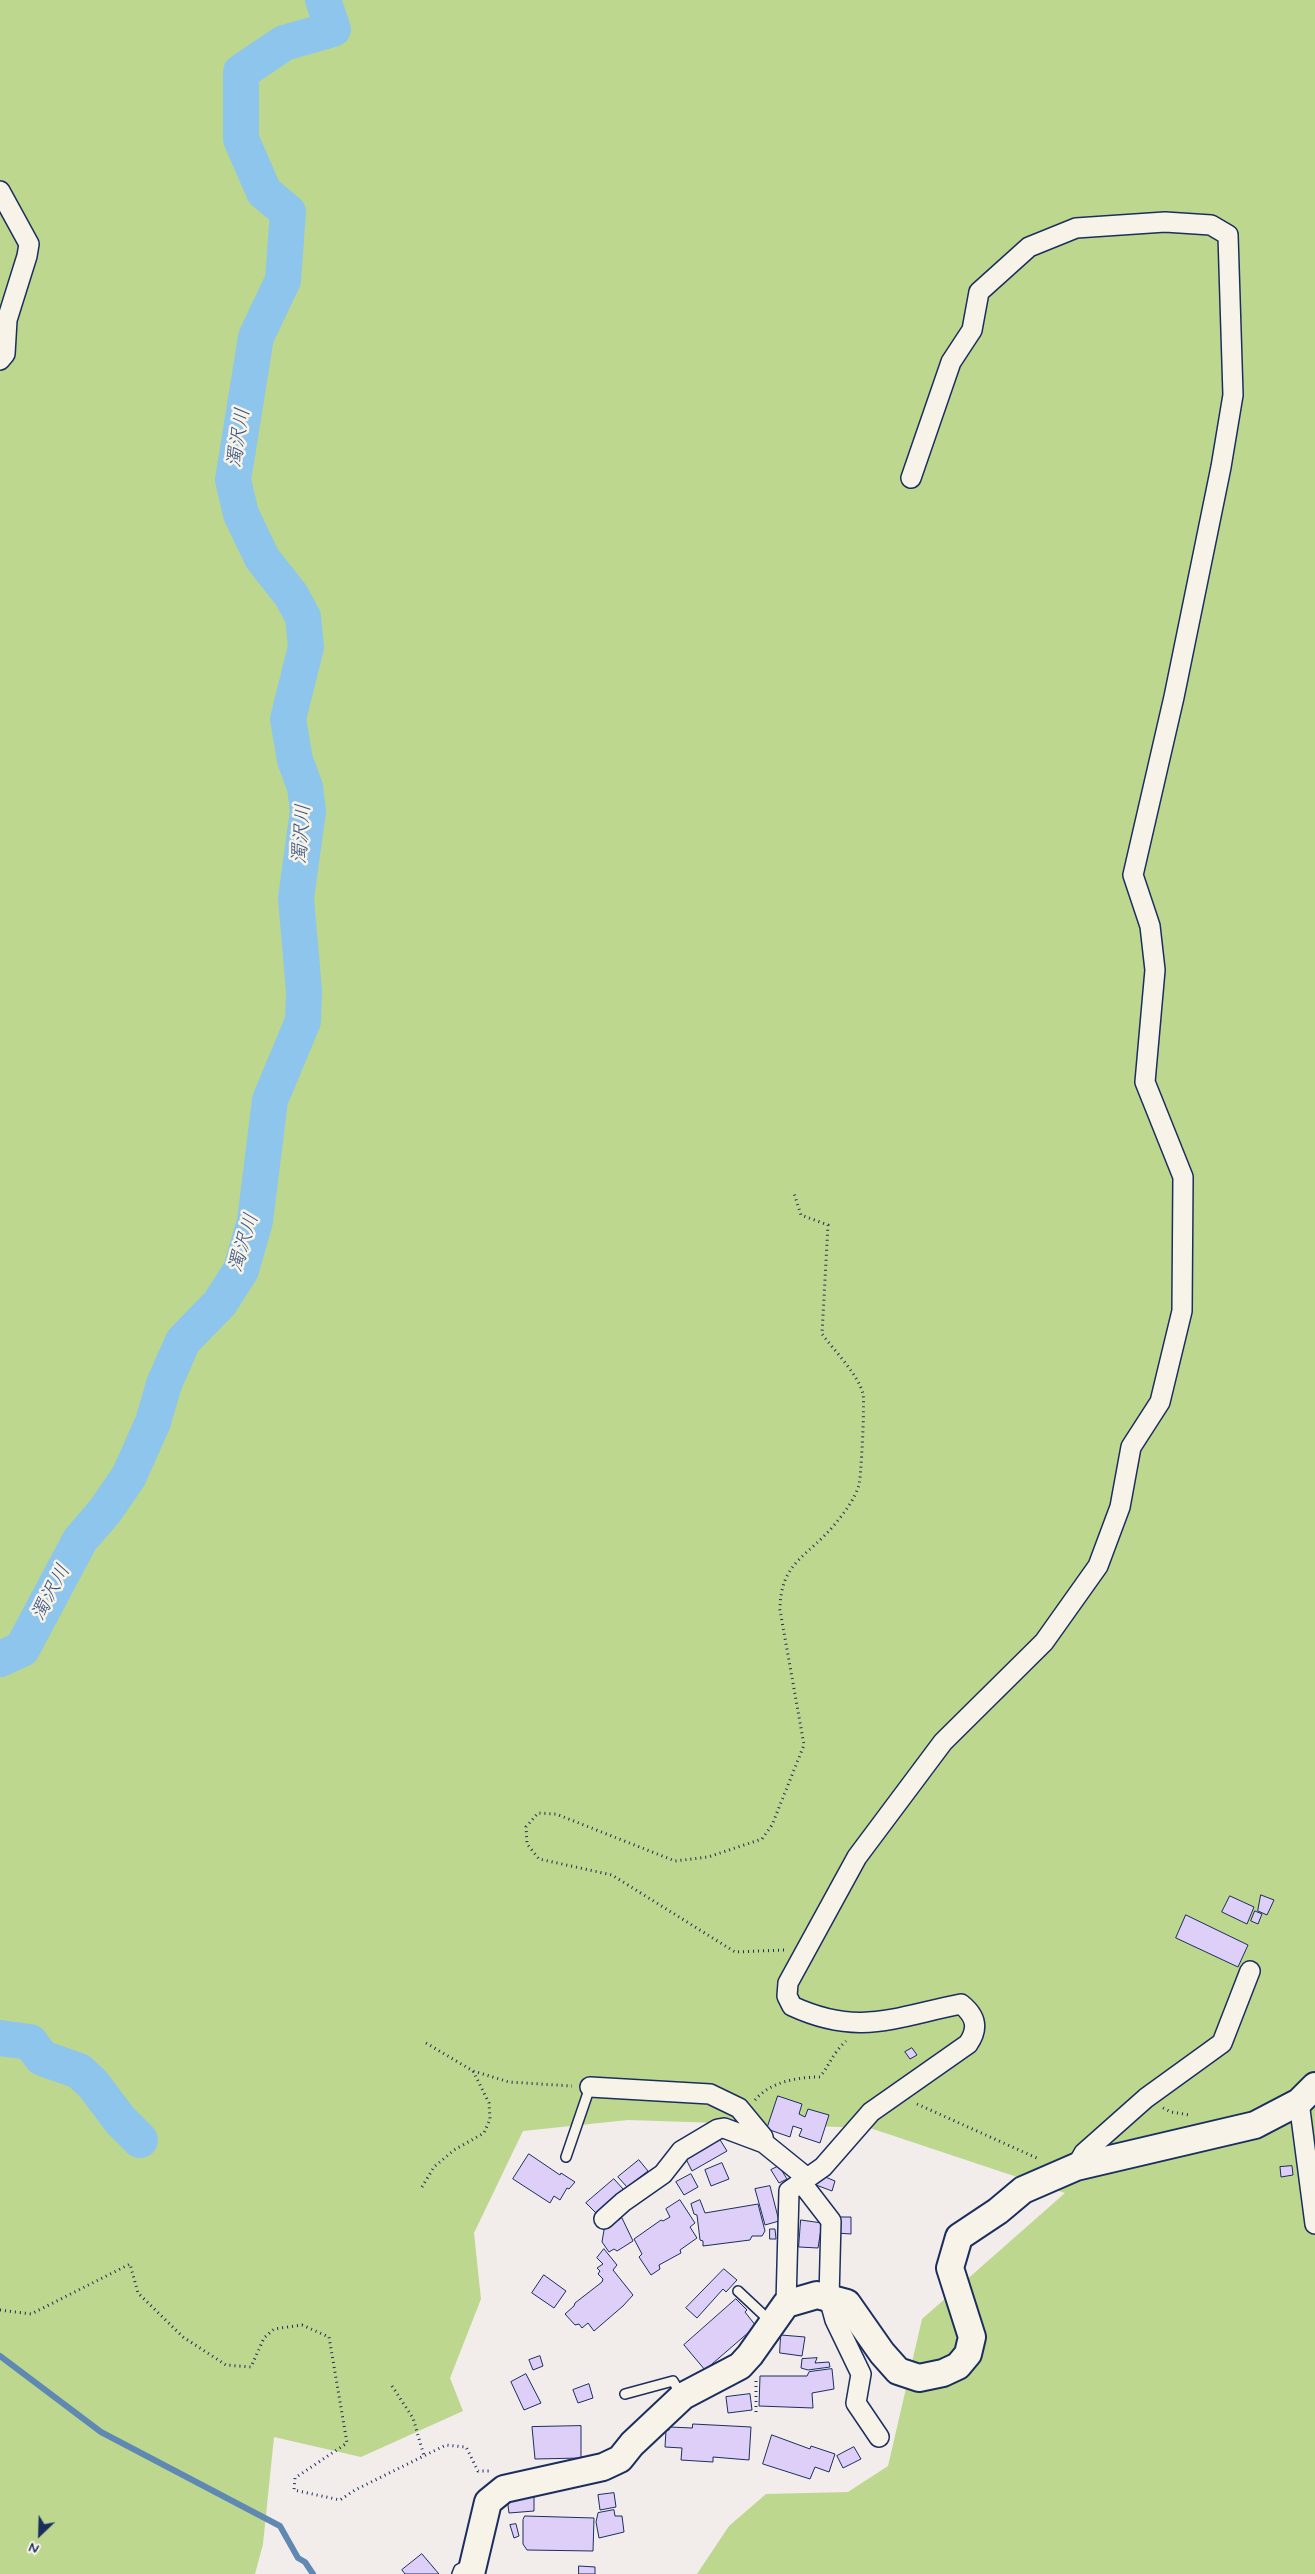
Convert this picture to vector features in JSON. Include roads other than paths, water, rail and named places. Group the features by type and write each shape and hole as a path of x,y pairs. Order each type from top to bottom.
{"street":[{"path":"0,191 29,244 7,320 6,354 0,360"},
{"path":"466,2570 488,2502 495,2495 504,2489 603,2467 620,2459 632,2444 683,2396 740,2366 750,2356 779,2313 788,2191 823,2167 870,2112 968,2044 974,2036 976,2026 971,2014 961,2004 892,2021 860,2023 826,2018 792,2006 787,1996 788,1983 857,1857 943,1742 1044,1642 1098,1566 1120,1507 1131,1447 1160,1402 1182,1311 1183,1178 1146,1082 1155,970 1150,926 1133,875 1176,687 1221,467 1233,395 1228,235 1211,225 1165,222 1076,228 1029,247 979,292 972,330 951,362 911,478"},
{"path":"1065,2171 1146,2098 1222,2043 1250,1971"},
{"path":"590,2087 710,2094 740,2108 763,2137 764,2143"},
{"path":"779,2313 817,2295 847,2303 882,2353 898,2371 920,2378 943,2373 958,2366 968,2354 972,2337 950,2268 959,2236 998,2212 1023,2190 1065,2171 1255,2125 1307,2094 1315,2224"},
{"path":"604,2219 623,2202 663,2174 681,2151 718,2129 724,2128 764,2143 804,2179 831,2221 829,2298 834,2320 861,2374 856,2403 879,2437"}],"lane":[{"path":"566,2157 590,2087"},
{"path":"738,2291 779,2313"},
{"path":"625,2394 674,2381 683,2396"}],"waterway":[{"name":"濁沢川","path":"0,1659 22,1649 80,1540 105,1511 129,1476 153,1422 164,1384 183,1341 220,1303 241,1270 255,1221 270,1100 303,1021 304,991 296,898 308,811 305,787 295,760 288,719 306,647 303,617 291,595 262,558 241,514 233,480 256,337 283,280 288,212 264,192 241,139 241,72 284,43 333,29 323,0"},
{"path":"0,2038 30,2042 42,2058 79,2071 93,2084 120,2120 140,2140"},
{"path":"0,2356 101,2432 280,2526 298,2558 305,2562 313,2574"}]}
